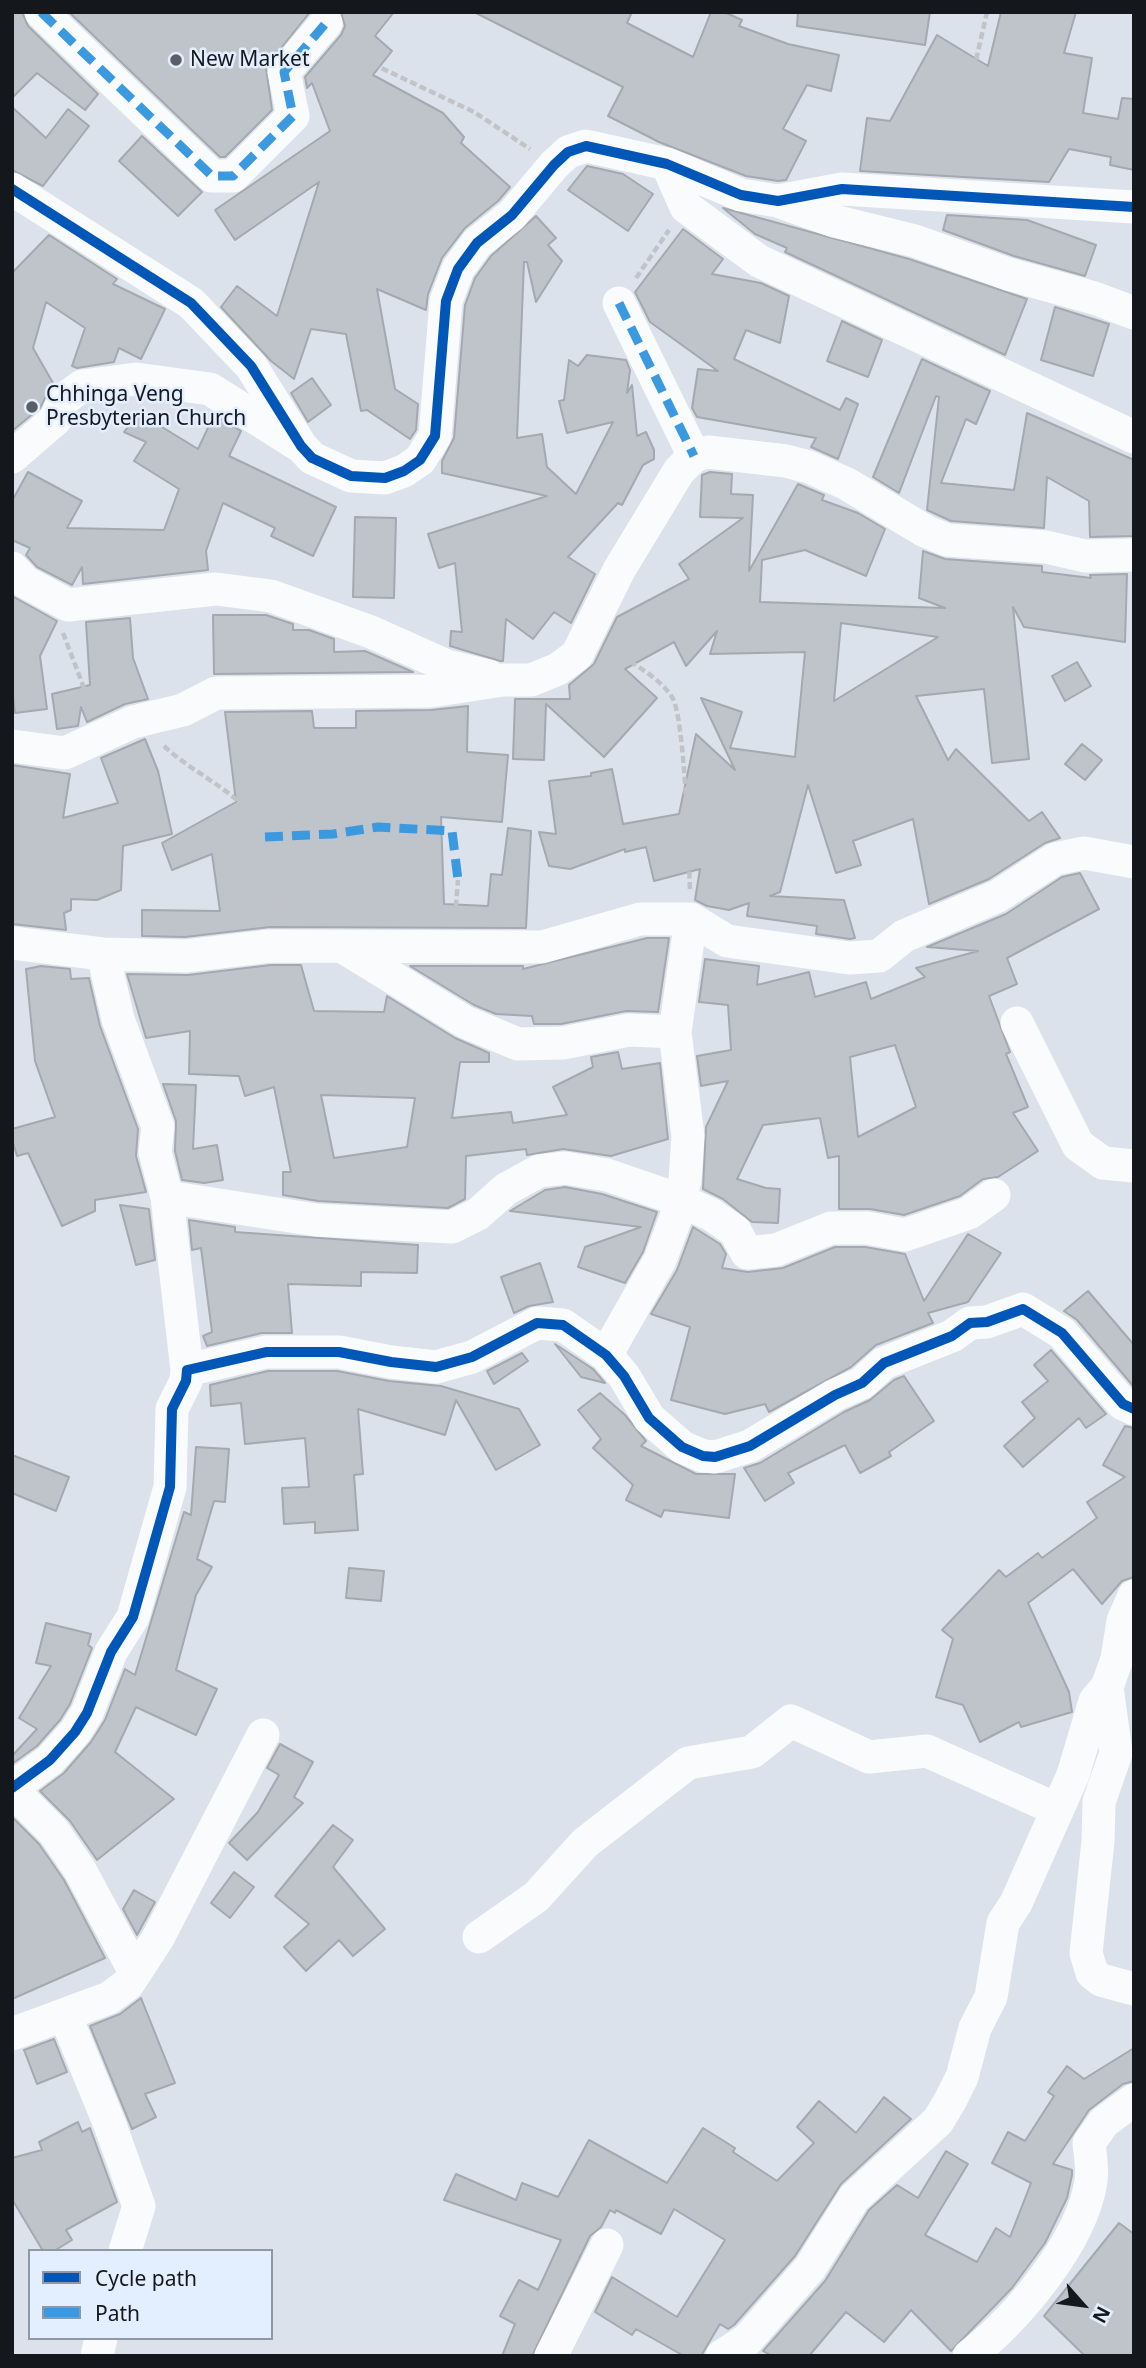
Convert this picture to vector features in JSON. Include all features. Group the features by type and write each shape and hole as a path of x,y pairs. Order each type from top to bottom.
{"street":[{"path":"41,12 212,176 233,176 293,116 284,72 326,23"},
{"path":"12,189 191,303 251,366 301,446 312,458 333,468 369,479 404,471 420,460 435,436 446,301 455,277 477,243 512,215 568,152 586,146 667,164 741,195 778,201 834,221 915,241 1008,274 1094,298 1134,313"},
{"path":"667,164 686,207 759,261 1134,437"},
{"path":"778,201 842,189 1134,208"},
{"path":"618,303 694,456"},
{"path":"12,457 56,419 63,400 82,386 136,379 210,390 301,446"},
{"path":"12,746 65,753 133,722 183,710 216,693 431,691 503,680 531,680 558,669 577,654 619,570 679,471 694,456 720,452 809,467 847,484 925,531 947,540 1046,547 1085,556 1134,555"},
{"path":"12,569 43,594 68,605 216,589 245,590 271,596 371,632 447,666 503,680"},
{"path":"12,943 103,954 186,956 270,946 542,947 640,919 691,919 727,941 849,958 879,956 904,936 998,896 1055,859 1084,853 1134,862"},
{"path":"606,1355 631,1316 660,1260 680,1200 688,1136 675,1032 691,919"},
{"path":"343,947 464,1021 518,1044 563,1043 629,1030 675,1032"},
{"path":"103,954 118,1019 158,1127 155,1152 167,1197 187,1370 186,1381 172,1409 170,1487 134,1617 111,1652 87,1713 70,1739 50,1760 12,1789 54,1832 80,1870 135,1972"},
{"path":"1017,1023 1078,1145 1103,1163 1134,1166"},
{"path":"167,1197 316,1220 452,1227 478,1214 506,1189 539,1171 565,1168 607,1175 680,1200 712,1215 735,1231 747,1253 776,1250 831,1228 867,1228 905,1235 969,1213 994,1195"},
{"path":"187,1370 266,1352 339,1352 391,1362 436,1367 453,1365 537,1323 563,1325 606,1355 624,1376 649,1418 682,1447 703,1456 715,1457 750,1447 824,1402 862,1383 884,1363 952,1336 970,1323 988,1322 1023,1309 1062,1333 1123,1404 1134,1409"},
{"path":"722,2356 747,2340 810,2268 832,2237 845,2209 928,2130 950,2101 962,2077 975,2028 990,1997 1003,1923 1016,1903 1073,1775 1095,1701 1107,1687 1117,1659 1126,1612 1134,1596"},
{"path":"1107,1687 1116,1753 1099,1802 1098,1841 1086,1953 1092,1973 1101,1980 1134,1989"},
{"path":"479,1937 536,1897 585,1843 688,1763 752,1752 791,1721 869,1757 927,1751 1056,1809"},
{"path":"12,2034 119,1992 158,1938 263,1735"},
{"path":"65,2015 110,2124 139,2206 126,2249"},
{"path":"969,2356 992,2339 1055,2264 1087,2200 1092,2178 1089,2143 1104,2122 1134,2100"},
{"path":"551,2356 607,2245"}],"path":[{"path":"936,196 941,147 966,104 987,12"},
{"path":"326,23 381,68 474,112 554,165"},
{"path":"618,303 686,207"},
{"path":"68,605 62,636 103,736"},
{"path":"588,635 642,670 673,698 681,740 691,919"},
{"path":"133,722 178,760 222,788 250,813 265,836 286,913 301,947"},
{"path":"453,945 458,880"}],"building":[{"path":"12,12 22,12 28,26 98,94 85,110 37,73 12,98"},
{"name":"New Market","path":"69,12 310,12 266,67 272,110 225,157 220,157"},
{"path":"341,12 394,12 375,36 392,51 373,75 443,113 464,137 461,143 510,187 498,201 465,228 442,258 428,294 426,310 377,289 395,389 418,404 416,430 410,439 367,410 361,411 346,334 311,329 294,379 271,361 221,307 237,286 277,316 319,182 235,240 215,210 330,131 312,83 307,88 305,77 341,35 345,26"},
{"path":"474,12 632,12 627,23 693,57 711,12 724,12 742,20 739,26 788,44 839,55 831,91 807,85 783,129 806,141 786,180 778,181 746,176 659,142 608,116 623,87"},
{"path":"798,12 930,12 925,45 797,26"},
{"path":"1001,12 1076,12 1064,53 1092,58 1083,113 1118,119 1122,98 1134,99 1134,170 1110,165 1111,157 1069,149 1049,182 860,171 867,118 890,121 937,35 988,66"},
{"path":"12,107 46,138 68,109 89,126 43,186 12,170"},
{"path":"142,136 202,192 178,216 119,161"},
{"path":"587,166 623,174 653,194 628,231 568,190"},
{"path":"723,208 909,259 1027,299 1005,355 785,252 787,248 755,234"},
{"path":"947,215 1027,220 1096,245 1085,276 1014,256 943,230"},
{"path":"536,216 556,238 548,245 562,261 536,302 527,262 524,262 517,438 542,434 547,467 576,494 613,422 567,433 559,401 564,400 569,360 578,366 587,355 626,360 630,370 627,393 632,385 637,436 646,432 654,450 654,459 643,465 622,505 618,503 568,557 595,574 571,623 554,612 533,639 506,619 503,661 500,661 450,646 451,631 462,632 455,563 439,568 428,534 547,496 442,473 442,461 454,438 465,305 475,278 491,256"},
{"path":"683,229 723,259 712,274 761,283 789,296 780,343 746,330 734,359 840,410 846,398 858,404 838,459 811,447 816,438 697,417 692,408 698,369 718,371 650,322 635,292"},
{"path":"49,235 117,279 113,284 165,309 141,359 119,348 114,362 77,368 72,366 85,328 46,302 33,348 53,383 40,408 12,431 12,273"},
{"path":"1055,307 1109,324 1093,376 1041,360"},
{"path":"842,321 882,340 868,377 827,361"},
{"path":"922,359 990,391 976,424 966,419 941,483 1014,490 1027,413 1134,460 1134,536 1090,537 1089,501 1047,477 1044,528 951,521 927,510 939,397 936,396 899,493 873,477"},
{"path":"312,378 331,405 308,422 291,393"},
{"path":"139,413 198,449 214,415 241,431 229,456 336,507 313,556 271,536 275,528 223,503 206,551 208,570 83,584 82,567 72,585 37,567 26,555 30,548 12,540 12,501 28,472 82,501 67,528 164,530 179,489 134,461 146,442 124,432"},
{"path":"710,472 732,474 731,494 753,495 749,571 798,484 824,495 822,500 858,513 885,529 866,576 805,550 762,560 760,602 945,608 919,598 923,551 945,559 1042,566 1042,572 1091,578 1090,575 1127,574 1125,642 1024,627 1013,607 1029,759 992,763 984,689 916,696 948,760 956,749 1029,821 1042,812 1060,838 1045,843 989,879 929,904 913,819 853,841 861,865 836,873 808,785 780,892 770,896 844,900 855,938 850,939 816,934 817,926 747,916 749,903 729,910 707,906 695,900 700,869 654,881 646,847 625,852 625,849 570,869 549,866 539,832 556,834 549,781 591,776 591,773 612,769 623,824 679,814 696,734 735,770 701,698 742,712 730,748 795,757 805,652 710,654 717,631 686,666 674,642 625,669 657,698 604,757 546,704 544,760 513,759 515,699 570,699 569,685 594,664 617,617 689,579 679,564 743,518 700,517 702,475","holes":["841,623 938,637 834,701"]},
{"path":"355,517 396,518 394,598 353,597"},
{"path":"12,596 57,621 40,656 47,709 15,713 12,687"},
{"path":"213,615 266,615 293,624 293,630 309,630 334,639 334,652 365,651 413,672 214,674"},
{"path":"130,618 133,658 148,699 125,704 87,722 81,707 78,726 57,729 52,694 90,685 86,622"},
{"path":"1077,662 1091,686 1065,701 1052,676"},
{"path":"468,706 467,752 508,755 502,822 441,817 444,904 488,906 491,874 502,875 508,828 531,831 526,928 270,927 185,937 142,936 142,910 220,911 212,854 172,870 162,843 236,802 225,712 312,711 314,728 356,728 356,711 431,710"},
{"path":"145,739 158,771 172,834 123,846 121,890 97,900 71,899 71,910 64,913 66,930 12,924 12,765 70,774 63,818 118,803 101,758"},
{"path":"1082,744 1102,760 1085,780 1065,764"},
{"path":"1080,873 1099,909 1007,958 1017,984 989,996 1010,1052 1006,1054 1028,1107 1013,1113 1038,1151 998,1177 983,1179 960,1196 904,1215 870,1209 839,1209 839,1156 828,1158 820,1118 763,1125 737,1179 766,1188 780,1189 778,1223 752,1222 723,1199 703,1189 706,1127 728,1081 701,1086 697,1056 731,1050 728,1005 699,1002 705,959 759,966 757,985 809,972 815,997 866,982 871,999 925,977 916,968 978,951 927,947 1006,914 1062,877","holes":["895,1045 916,1107 858,1137 850,1057"]},
{"path":"647,938 669,938 658,1012 626,1011 561,1024 534,1024 532,1016 496,1014 474,1005 410,966 523,966 523,969"},
{"path":"271,965 301,965 314,1011 384,1012 387,996 455,1038 489,1053 489,1062 460,1062 452,1118 511,1112 513,1123 567,1115 553,1087 593,1067 591,1057 618,1052 622,1069 660,1063 668,1139 611,1156 563,1149 527,1155 526,1149 466,1156 465,1199 448,1208 318,1201 283,1195 283,1172 291,1172 274,1087 245,1096 239,1076 189,1074 190,1031 146,1038 127,974 188,975","holes":["321,1095 415,1098 407,1147 334,1158"]},
{"path":"41,966 70,969 71,979 89,978 100,1026 138,1129 136,1156 146,1192 95,1200 95,1211 62,1226 28,1153 17,1156 12,1139 12,1129 55,1117 35,1061 26,969"},
{"path":"163,1084 196,1085 193,1149 217,1145 223,1180 204,1183 182,1180 175,1151 176,1121"},
{"path":"565,1187 602,1194 657,1212 643,1252 625,1283 578,1267 585,1247 641,1227 510,1211 545,1190"},
{"path":"120,1205 149,1209 155,1260 136,1265"},
{"path":"189,1220 235,1227 235,1232 418,1245 417,1273 361,1272 361,1286 288,1284 292,1333 262,1333 207,1346 203,1336 212,1332 201,1248 192,1250"},
{"path":"693,1227 720,1244 726,1254 722,1268 748,1272 783,1268 835,1247 865,1247 905,1254 924,1301 968,1234 1001,1253 968,1302 928,1313 933,1323 876,1345 851,1367 769,1412 765,1404 725,1414 671,1400 690,1327 651,1314 677,1270"},
{"path":"540,1263 553,1302 529,1306 514,1313 501,1277"},
{"path":"1088,1291 1134,1345 1134,1387 1077,1320 1064,1311"},
{"path":"555,1344 593,1369 605,1383 581,1377"},
{"path":"1051,1350 1106,1414 1086,1428 1079,1418 1023,1467 1004,1446 1035,1418 1022,1402 1048,1381 1034,1365"},
{"path":"522,1353 528,1361 494,1384 487,1371"},
{"path":"268,1371 337,1371 389,1381 441,1386 519,1409 540,1445 496,1470 456,1400 445,1435 358,1409 363,1474 354,1475 358,1530 315,1533 315,1522 284,1524 282,1488 309,1487 305,1438 245,1444 241,1403 211,1406 210,1385"},
{"path":"904,1376 934,1421 889,1452 891,1456 860,1473 845,1445 788,1473 794,1483 765,1501 744,1468 760,1463 844,1412 870,1400 894,1380"},
{"path":"600,1393 625,1415 646,1441 641,1446 696,1474 735,1474 729,1518 664,1510 661,1517 626,1500 633,1485 593,1448 601,1439 578,1410"},
{"path":"1125,1426 1134,1428 1134,1577 1122,1581 1102,1604 1073,1569 1028,1603 1069,1692 1072,1712 1021,1727 1019,1722 980,1742 963,1705 936,1697 953,1639 942,1630 999,1570 1006,1577 1038,1553 1042,1558 1097,1518 1087,1502 1125,1477 1103,1465"},
{"path":"196,1447 229,1449 225,1502 214,1501 197,1559 212,1567 196,1595 176,1670 217,1689 196,1735 136,1707 115,1752 174,1799 97,1860 70,1821 40,1791 64,1773 91,1742 105,1720 125,1669 135,1675 184,1512 191,1515"},
{"path":"12,1455 69,1477 56,1511 12,1493"},
{"path":"349,1568 384,1571 381,1601 346,1598"},
{"path":"46,1623 91,1634 88,1645 92,1648 70,1704 60,1720 37,1746 12,1764 12,1756 37,1729 19,1718 51,1666 36,1663"},
{"path":"280,1744 313,1762 294,1797 303,1803 247,1860 229,1843 258,1812 279,1775 267,1768"},
{"path":"12,1817 39,1844 64,1880 105,1958 12,1999"},
{"path":"333,1825 353,1840 333,1867 385,1929 353,1956 339,1940 306,1971 284,1947 309,1924 275,1896"},
{"path":"234,1872 254,1887 230,1918 211,1903"},
{"path":"134,1890 155,1902 137,1935 123,1909"},
{"path":"141,1998 175,2083 145,2094 156,2117 132,2129 90,2026 120,2014"},
{"path":"54,2039 67,2072 37,2084 24,2050"},
{"path":"1134,2048 1134,2081 1123,2084 1089,2110 1053,2164 1072,2170 1072,2175 1067,2198 1045,2243 1012,2288 951,2351 911,2310 884,2342 846,2312 809,2356 772,2356 763,2351 825,2281 869,2210 897,2185 918,2198 946,2151 968,2164 925,2235 977,2262 996,2228 1010,2237 1031,2183 992,2163 1008,2132 1025,2141 1054,2096 1048,2092 1067,2066 1084,2079"},
{"path":"884,2097 911,2119 841,2184 795,2256 734,2325 728,2329 720,2324 701,2356 684,2356 636,2329 632,2335 595,2312 612,2277 677,2317 725,2240 674,2209 661,2234 616,2210 615,2213 610,2210 601,2227 590,2236 532,2356 502,2356 515,2324 500,2316 519,2280 538,2290 561,2240 444,2200 456,2174 516,2200 522,2183 558,2197 589,2140 667,2183 703,2128 735,2148 733,2152 777,2181 814,2143 797,2127 819,2101 856,2133"},
{"path":"78,2122 82,2132 90,2128 117,2202 66,2230 72,2240 57,2249 42,2249 12,2199 12,2158 42,2150 39,2142"},
{"path":"1119,2223 1134,2234 1134,2356 1085,2356 1044,2316"}],"marked path":[{"path":"41,12 212,176 233,176 293,116 284,72 326,23"},
{"path":"619,303 694,456"},
{"path":"265,837 333,834 378,827 452,831 458,880"}],"cycle path":[{"path":"12,189 191,303 251,366 301,446 312,458 351,476 385,478 404,471 420,460 435,436 446,301 458,269 477,243 512,215 568,152 586,146 667,164 741,195 778,201 842,189 1134,207"},
{"path":"12,1788 50,1760 75,1732 87,1713 111,1652 133,1617 170,1487 172,1409 186,1381 187,1370 266,1352 339,1352 436,1367 472,1357 537,1323 563,1325 606,1355 624,1376 649,1418 682,1447 703,1456 715,1457 750,1446 835,1395 862,1383 884,1363 952,1336 970,1323 987,1322 1023,1309 1062,1333 1123,1404 1134,1409"}],"place":[{"name":"New Market","path":"176,60"},
{"name":"Chhinga Veng Presbyterian Church","path":"32,407"}]}
